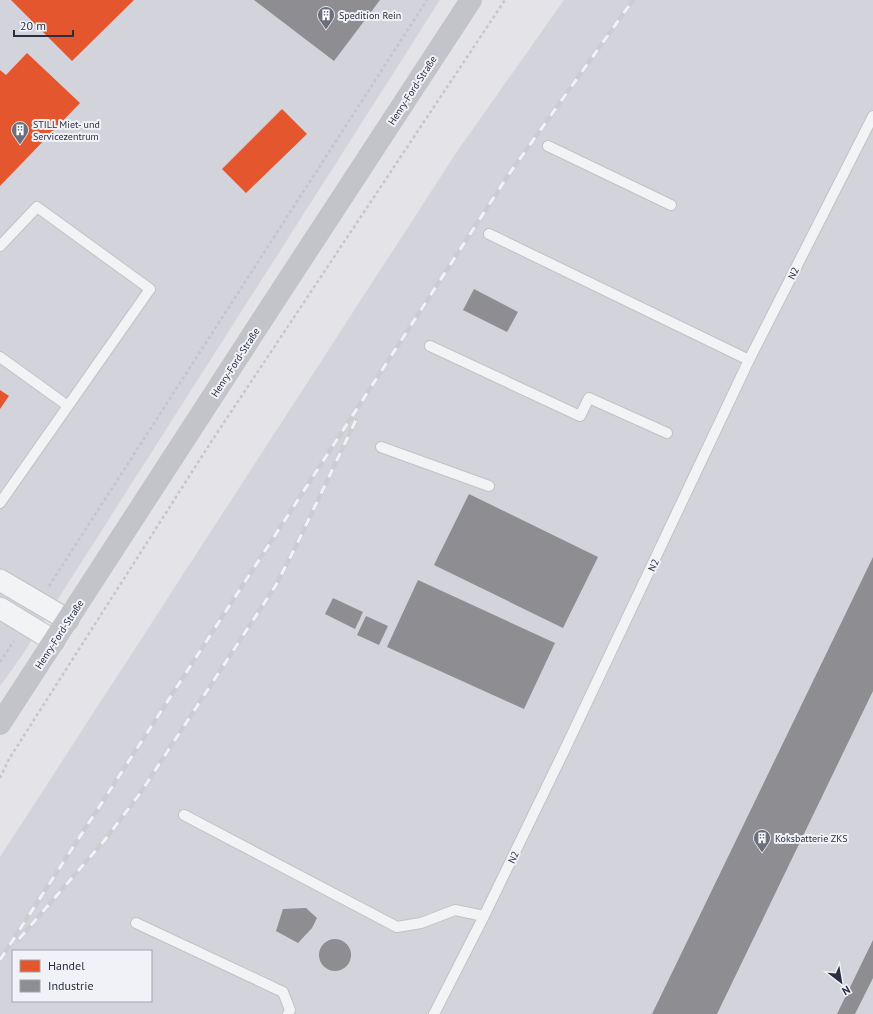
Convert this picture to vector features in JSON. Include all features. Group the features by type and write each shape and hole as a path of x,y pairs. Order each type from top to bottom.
{"street":[{"name":"Henry-Ford-Straße","path":"0,724 471,0"},
{"path":"0,580 68,620"},
{"path":"0,608 54,641"}],"lane":[{"name":"N2","path":"434,1014 484,916 565,750 749,360 873,116"},
{"path":"548,146 671,206"},
{"path":"0,246 37,207 150,289 0,504"},
{"path":"489,234 749,360"},
{"path":"430,346 580,416 589,398 667,433"},
{"path":"0,357 68,406"},
{"path":"381,448 489,486"},
{"path":"184,815 397,926 421,923 455,910 484,916"},
{"path":"136,923 282,992 290,1010 288,1014"}],"path":[{"path":"39,602 427,0"},
{"path":"0,778 9,759 213,439 505,0"},
{"path":"0,662 24,624"}],"shaded area":[{"path":"0,0 440,0 21,657 0,686"},
{"path":"564,0 873,0 873,1014 0,1014 0,857 458,150"}],"building: Handel":[{"path":"11,0 134,0 72,61"},
{"name":"STILL Miet- und Servicezentrum","path":"27,53 80,103 0,186 0,70 6,75"},
{"path":"282,109 307,134 246,193 222,169"},
{"path":"0,390 9,396 0,409"}],"building: Industrie":[{"name":"Spedition Rein","path":"254,0 380,0 334,61"},
{"path":"474,289 518,312 507,332 463,310"},
{"path":"469,494 598,557 563,628 434,565"},
{"name":"Koksbatterie ZKS","path":"873,557 873,691 717,1014 652,1014"},
{"path":"418,580 555,643 524,709 387,647"},
{"path":"333,598 363,612 355,629 325,614"},
{"path":"366,616 388,626 379,645 357,635"},
{"path":"306,908 317,918 312,928 298,943 276,931 283,909"},
{"path":"332,939 338,939 347,943 351,955 347,967 338,971 332,971 323,967 319,958 319,952 323,943"},
{"path":"873,940 873,978 855,1014 837,1014"}],"railway":[{"path":"0,960 507,177 633,0"},
{"path":"19,939 104,841 141,792 276,585 356,420"}],"place":[{"name":"Spedition Rein","path":"326,30"},
{"name":"STILL Miet- und Servicezentrum","path":"20,145"},
{"name":"Koksbatterie ZKS","path":"762,853"}]}
